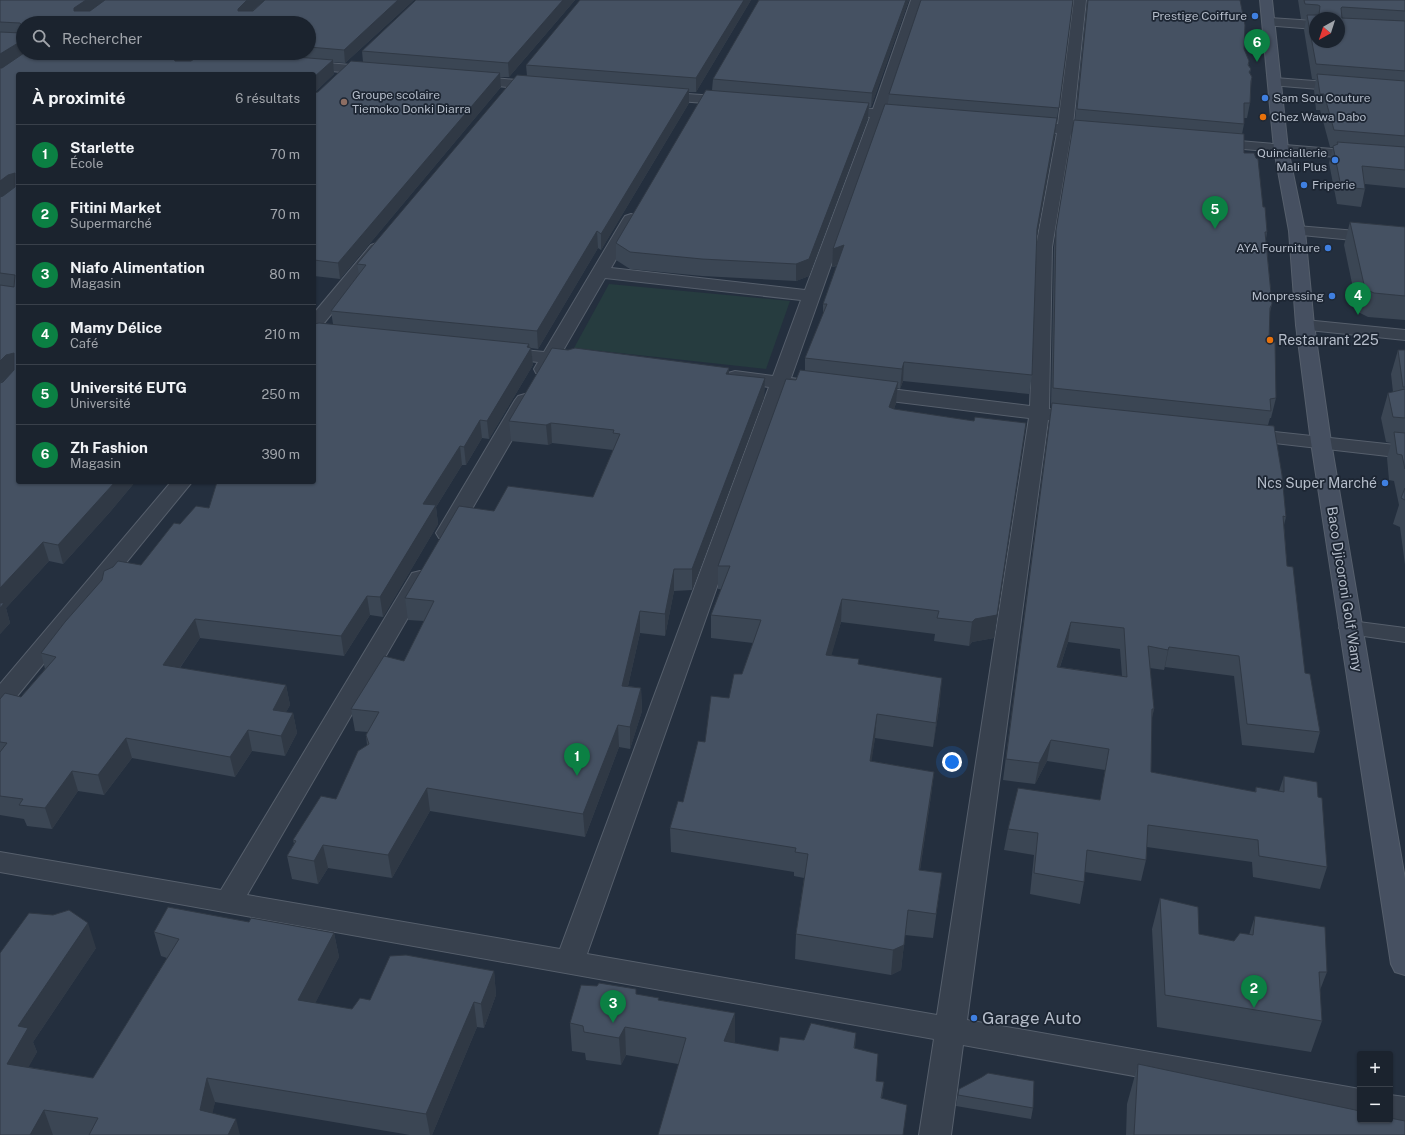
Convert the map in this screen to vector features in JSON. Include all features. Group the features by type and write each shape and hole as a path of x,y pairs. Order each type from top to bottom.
{"street":[{"path":"570,962 878,113 917,0"},
{"path":"935,1135 1039,413 1044,247 1065,129 1080,0"},
{"name":"Baco Djicoroni Golf Wamy","path":"1266,0 1281,149 1298,231 1305,325 1321,442 1405,964"},
{"path":"1269,22 1309,25"},
{"path":"340,78 361,58"},
{"path":"191,70 204,60"},
{"path":"294,64 389,72"},
{"path":"504,96 524,72"},
{"path":"459,79 553,87"},
{"path":"690,119 713,79"},
{"path":"1275,82 1405,92"},
{"path":"647,95 740,102"},
{"path":"824,109 924,117"},
{"path":"1011,124 1119,134"},
{"path":"1204,142 1405,159"},
{"path":"228,902 640,206"},
{"path":"1298,231 1405,240"},
{"path":"316,322 384,240"},
{"path":"600,272 811,296"},
{"path":"1305,325 1405,335"},
{"path":"487,351 590,362"},
{"path":"717,375 827,387"},
{"path":"851,390 1070,416"},
{"path":"1226,432 1405,452"},
{"path":"0,700 180,484"},
{"path":"1351,628 1405,634"},
{"path":"0,862 1357,1102"},
{"path":"1393,1110 1405,1112"}],"green space":[{"path":"609,284 790,301 766,369 574,348"}],"building":[{"path":"0,0 86,0 74,8 74,11 90,11 105,0 247,0 238,9 238,11 253,11 265,0 398,0 344,50 316,48 316,16 16,16 16,23 0,22"},
{"path":"416,0 563,0 508,63 362,51"},
{"path":"580,0 744,0 696,78 526,65"},
{"path":"759,0 906,0 872,93 713,79"},
{"path":"921,0 1073,0 1059,108 889,94"},
{"path":"1088,0 1240,0 1245,25 1244,49 1249,61 1248,65 1251,69 1249,72 1252,77 1250,103 1244,103 1244,124 1077,109"},
{"path":"1304,0 1405,0 1405,11 1342,7 1341,12 1319,12 1320,6 1305,4"},
{"path":"1307,15 1309,15 1309,26"},
{"path":"1345,18 1405,21 1405,71 1316,64 1313,48 1345,48"},
{"path":"0,32 16,33 16,44 0,54"},
{"path":"16,58 16,60 175,61 316,60 316,59 333,60 316,75 316,72 16,72 16,484 113,484 58,545 43,542 0,588 0,383 3,382 14,370 14,353 6,355 0,361 0,285 14,287 15,275 0,273 0,197 15,187 15,173 8,175 0,181 0,68"},
{"path":"351,61 500,73 338,263 316,260 316,92"},
{"path":"1317,74 1405,81 1405,136 1334,130 1324,94 1320,94"},
{"path":"517,75 689,89 601,234 597,231 537,331 331,311 366,265 357,264"},
{"path":"706,90 869,103 809,259 796,264 702,259 630,252 616,243"},
{"path":"885,104 1057,118 1037,229 1032,375 904,362 902,369 805,358 827,304 823,304 844,245 833,249"},
{"path":"1074,120 1244,134 1244,153 1254,153 1258,159 1263,207 1265,207 1267,232 1265,232 1272,304 1270,308 1269,341 1275,342 1276,398 1270,399 1271,411 1053,388 1056,230"},
{"path":"1337,142 1405,147 1405,170 1362,166 1365,189 1341,187 1333,146 1338,144"},
{"path":"1350,222 1405,227 1405,296 1374,293 1365,289"},
{"path":"316,324 529,344 527,347 531,348 487,421 480,420 464,447 460,446 423,504 436,505 380,597 367,596 341,636 195,619 163,665 286,685 273,710 293,713 281,736 248,730 230,757 126,738 98,775 72,771 45,808 19,805 23,799 0,796 0,752 7,743 0,742 0,699 5,693 21,697 56,657 41,653 65,622 102,580 104,571 113,567 118,561 141,565 174,523 180,524 196,506 209,508 216,484 316,484"},
{"path":"552,348 568,350 575,348 729,368 726,374 765,378 692,569 674,569 665,614 640,611 622,686 641,688 630,727 618,725 583,814 427,788 388,855 323,845 314,861 287,856 296,841 293,840 321,796 336,799 358,751 369,744 366,735 379,712 351,709 384,656 404,661 434,601 405,598 459,506 494,511 508,486 593,497 620,434 613,433 614,430 551,423 546,425 509,421"},
{"path":"1398,350 1405,350 1405,387 1403,387"},
{"path":"800,370 898,382 889,407 894,409 974,421 975,417 1026,423 997,615 975,619 972,622 937,618 939,611 842,599 826,655 859,659 858,664 942,678 936,723 877,714 870,761 934,772 919,870 942,873 936,914 908,910 904,945 893,950 796,934 808,854 795,852 796,848 670,828 678,801 683,802 698,741 705,742 711,696 729,698 734,674 742,674 761,620 711,615 730,566 718,566 786,379 796,380"},
{"path":"1405,389 1405,418 1393,417 1388,393"},
{"path":"1052,403 1274,426 1282,475 1286,517 1283,516 1287,566 1293,567 1305,673 1310,674 1320,732 1247,724 1239,656 1169,647 1168,650 1148,646 1154,709 1152,709 1151,772 1256,792 1256,787 1284,792 1284,776 1317,782 1318,797 1322,798 1327,867 1259,856 1258,840 1148,825 1146,860 1087,850 1084,882 1034,873 1038,833 1008,829 1018,788 1100,800 1109,749 1051,740 1039,763 1006,759","holes":["1071,622 1124,628 1127,677 1057,667"]},
{"path":"1394,432 1405,433 1405,469 1402,455 1397,454"},
{"path":"1405,488 1405,500 1401,498"},
{"path":"1160,898 1198,907 1199,934 1234,941 1240,933 1253,935 1255,916 1325,927 1327,972 1319,972 1322,1021 1165,995"},
{"path":"168,907 249,922 251,918 334,933 298,1000 352,1009 360,998 370,1000 390,956 406,955 494,971 481,1004 474,1002 426,1114 207,1078 200,1110 236,1119 228,1135 89,1135 98,1118 44,1110 30,1135 0,1135 0,953 29,913 53,915 69,910 88,923 18,1026 28,1028 7,1064 93,1078 179,939 154,932"},
{"path":"599,983 636,989 636,994 659,998 658,1000 735,1013 724,1041 778,1051 780,1037 804,1040 811,1023 856,1033 854,1048 878,1054 876,1081 884,1082 881,1098 907,1105 903,1135 658,1135 686,1038 625,1027 619,1038 584,1032 583,1026 570,1023 581,985 597,986"},
{"path":"1138,1064 1357,1110 1357,1123 1393,1123 1393,1119 1405,1121 1405,1135 1134,1135"},
{"path":"988,1073 1034,1081 1033,1108 958,1095 959,1089"}],"place":[{"name":"Prestige Coiffure","path":"1255,16"},
{"name":"Zh Fashion","path":"1257,62"},
{"name":"Sam Sou Couture","path":"1265,98"},
{"name":"Groupe scolaire Tiemoko Donki Diarra","path":"344,102"},
{"name":"Chez Wawa Dabo","path":"1263,117"},
{"name":"Quinciallerie Mali Plus","path":"1335,160"},
{"name":"Friperie","path":"1304,185"},
{"name":"Université EUTG","path":"1215,229"},
{"name":"AYA Fourniture","path":"1328,248"},
{"name":"Monpressing","path":"1332,296"},
{"name":"Mamy Délice","path":"1358,315"},
{"name":"Restaurant 225","path":"1270,340"},
{"name":"Ncs Super Marché","path":"1385,483"},
{"name":"Starlette","path":"577,776"},
{"name":"Fitini Market","path":"1254,1008"},
{"name":"Garage Auto","path":"974,1018"},
{"name":"Niafo Alimentation","path":"613,1023"}]}
